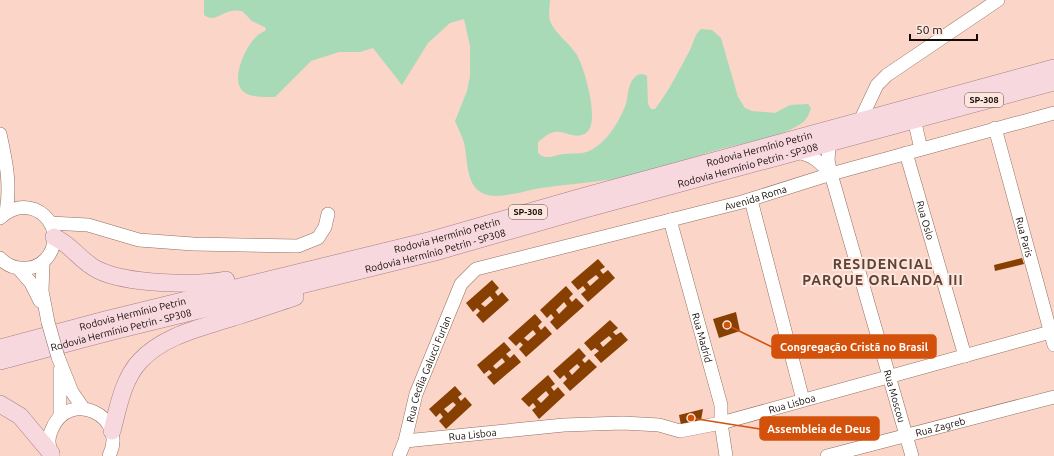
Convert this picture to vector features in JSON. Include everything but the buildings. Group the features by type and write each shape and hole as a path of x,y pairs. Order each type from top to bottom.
{"main road":[{"name":"Rodovia Hermínio Petrin","path":"0,348 106,320 432,240 1054,68"},
{"name":"Rodovia Hermínio Petrin - SP308","path":"0,361 194,311 365,270 836,140 1054,82"},
{"path":"52,230 81,260 98,270 112,275 162,283 209,283 253,274 350,260"},
{"path":"112,431 119,402 130,375 139,362 152,350 177,335 249,312 365,270"},
{"path":"0,404 20,416 52,455"}],"street":[{"path":"860,121 877,85 887,75 998,0"},
{"name":"Avenida Roma","path":"461,284 476,269 751,200 831,174 1054,113"},
{"path":"914,119 921,149"},
{"name":"Rua Paris","path":"995,128 1052,331 1054,345"},
{"path":"0,134 7,165 9,195 3,215"},
{"name":"Rua Moscou","path":"836,140 829,148 828,160 831,174 888,377 912,456"},
{"path":"797,152 814,157 831,174"},
{"name":"Rua Oslo","path":"906,153 966,356"},
{"path":"751,200 803,400"},
{"path":"0,258 10,266 19,269 32,268 43,262 50,254 52,230 40,212 32,208 18,207 3,215"},
{"path":"52,230 88,225 139,240 193,244 298,246 318,238 326,227 328,214"},
{"name":"Rua Madrid","path":"670,220 721,405 720,423 726,456"},
{"path":"43,262 42,291 47,318 59,361 72,392 83,408"},
{"path":"19,269 31,283 47,318"},
{"name":"Rua Cecília Galucci Furlan","path":"399,456 405,441 416,394 461,284"},
{"name":"Rua Lisboa","path":"405,441 564,425 623,423 659,425 680,431 720,423 1052,331"},
{"path":"59,361 60,416"},
{"name":"Rua Zagreb","path":"827,456 907,437 1054,397"},
{"path":"52,455 49,444 50,433 54,424 60,416 71,410 83,408 92,410 101,415 108,422 112,431 113,441 109,456"}],"green space":[{"path":"204,0 550,0 549,19 580,61 590,95 592,118 590,127 586,133 582,135 577,136 555,132 547,135 538,142 538,153 544,157 585,152 592,150 601,143 618,122 626,104 630,83 639,74 644,74 647,76 648,104 651,109 655,109 674,80 690,50 695,36 701,29 712,30 721,38 738,97 745,108 752,111 775,113 790,105 808,104 811,108 808,117 802,123 780,134 716,150 668,167 633,176 541,188 512,194 495,196 488,195 482,193 473,184 468,170 464,143 455,121 467,91 470,76 470,46 464,19 450,23 428,43 402,85 373,48 360,52 339,52 311,61 275,97 259,97 244,92 240,87 238,80 241,63 248,47 257,36 265,31 266,28 252,21 242,11 228,12 214,18 208,17 204,15"}],"place":[{"name":"Congregação Cristã no Brasil","path":"727,325"},
{"name":"Assembleia de Deus","path":"691,418"}],"district":[{"name":"RESIDENCIAL PARQUE ORLANDA III","path":"883,272"}]}
